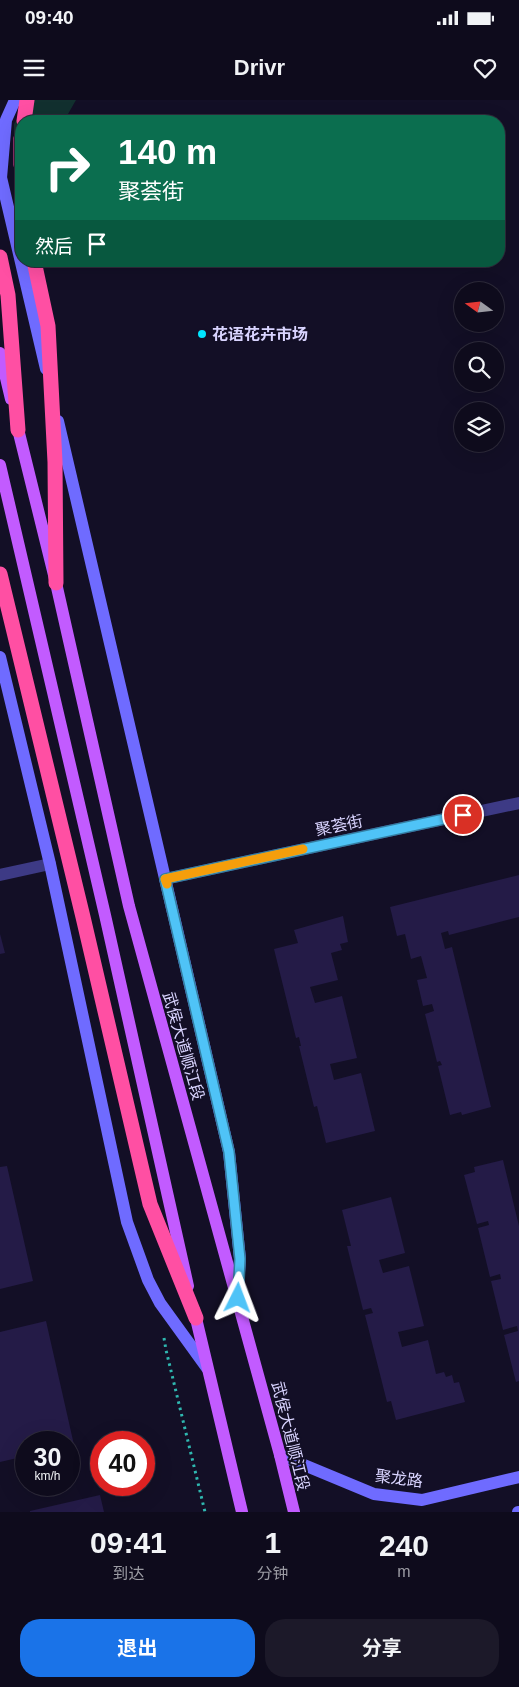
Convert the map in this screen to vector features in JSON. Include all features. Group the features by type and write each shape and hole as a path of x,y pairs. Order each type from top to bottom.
{"highway":[{"path":"25,115 27,100"},
{"path":"0,257 8,295 18,430"},
{"path":"35,267 48,326 55,462 56,583"},
{"path":"0,574 150,1204 196,1318"}],"main road":[{"name":"武侯大道顺江段","path":"0,353 56,583 129,906 238,1298 294,1512"},
{"path":"0,465 105,915 207,1368 242,1512"}],"street":[{"path":"15,100 6,120 0,176 15,240"},
{"path":"21,267 229,1152 240,1259 238,1298"},
{"path":"0,657 50,864 127,1222 148,1280 160,1303 207,1368"},
{"name":"聚荟街","path":"165,879 519,803"},
{"path":"0,876 50,864"},
{"name":"聚龙路","path":"280,1455 374,1494 422,1500 519,1477"}],"path":[{"path":"164,1331 166,1350 205,1512"}],"green space":[{"path":"30,100 76,100 67,115 20,115"},
{"path":"15,122 14,167 14,124"}],"building":[{"path":"519,875 519,917 449,935 448,931 441,933 445,949 452,947 491,1107 462,1115 461,1112 450,1115 438,1066 442,1065 440,1061 437,1062 425,1014 434,1011 432,1004 423,1006 417,980 427,978 421,956 411,959 405,934 397,936 390,907"},
{"path":"343,916 348,942 340,944 342,950 331,953 338,980 310,987 315,1003 342,996 357,1058 330,1064 334,1080 361,1073 375,1131 326,1143 317,1106 314,1107 299,1046 301,1046 299,1037 296,1038 274,949 298,943 294,930"},
{"path":"0,934 5,953 0,954"},
{"path":"503,1160 519,1226 519,1381 516,1382 504,1335 518,1331 517,1326 503,1330 491,1281 501,1279 500,1274 490,1277 478,1228 489,1225 488,1221 477,1224 464,1175 475,1172 474,1167"},
{"path":"7,1166 33,1281 0,1289 0,1167"},
{"path":"391,1197 405,1253 379,1260 383,1273 409,1266 424,1326 398,1332 402,1347 428,1340 436,1374 444,1372 446,1377 452,1375 454,1383 459,1382 465,1402 396,1420 391,1401 387,1402 365,1315 373,1313 371,1308 363,1310 347,1246 351,1246 342,1210"},
{"path":"46,1321 71,1431 15,1431 15,1459 0,1462 0,1332"},
{"path":"100,1496 104,1512 30,1512"}],"slow traffic":[{"path":"167,884 165,879 303,849"}],"place":[{"name":"花语花卉市场","path":"202,334"}],"route":[{"path":"238,1298 240,1259 229,1152 165,879 463,815"}]}
